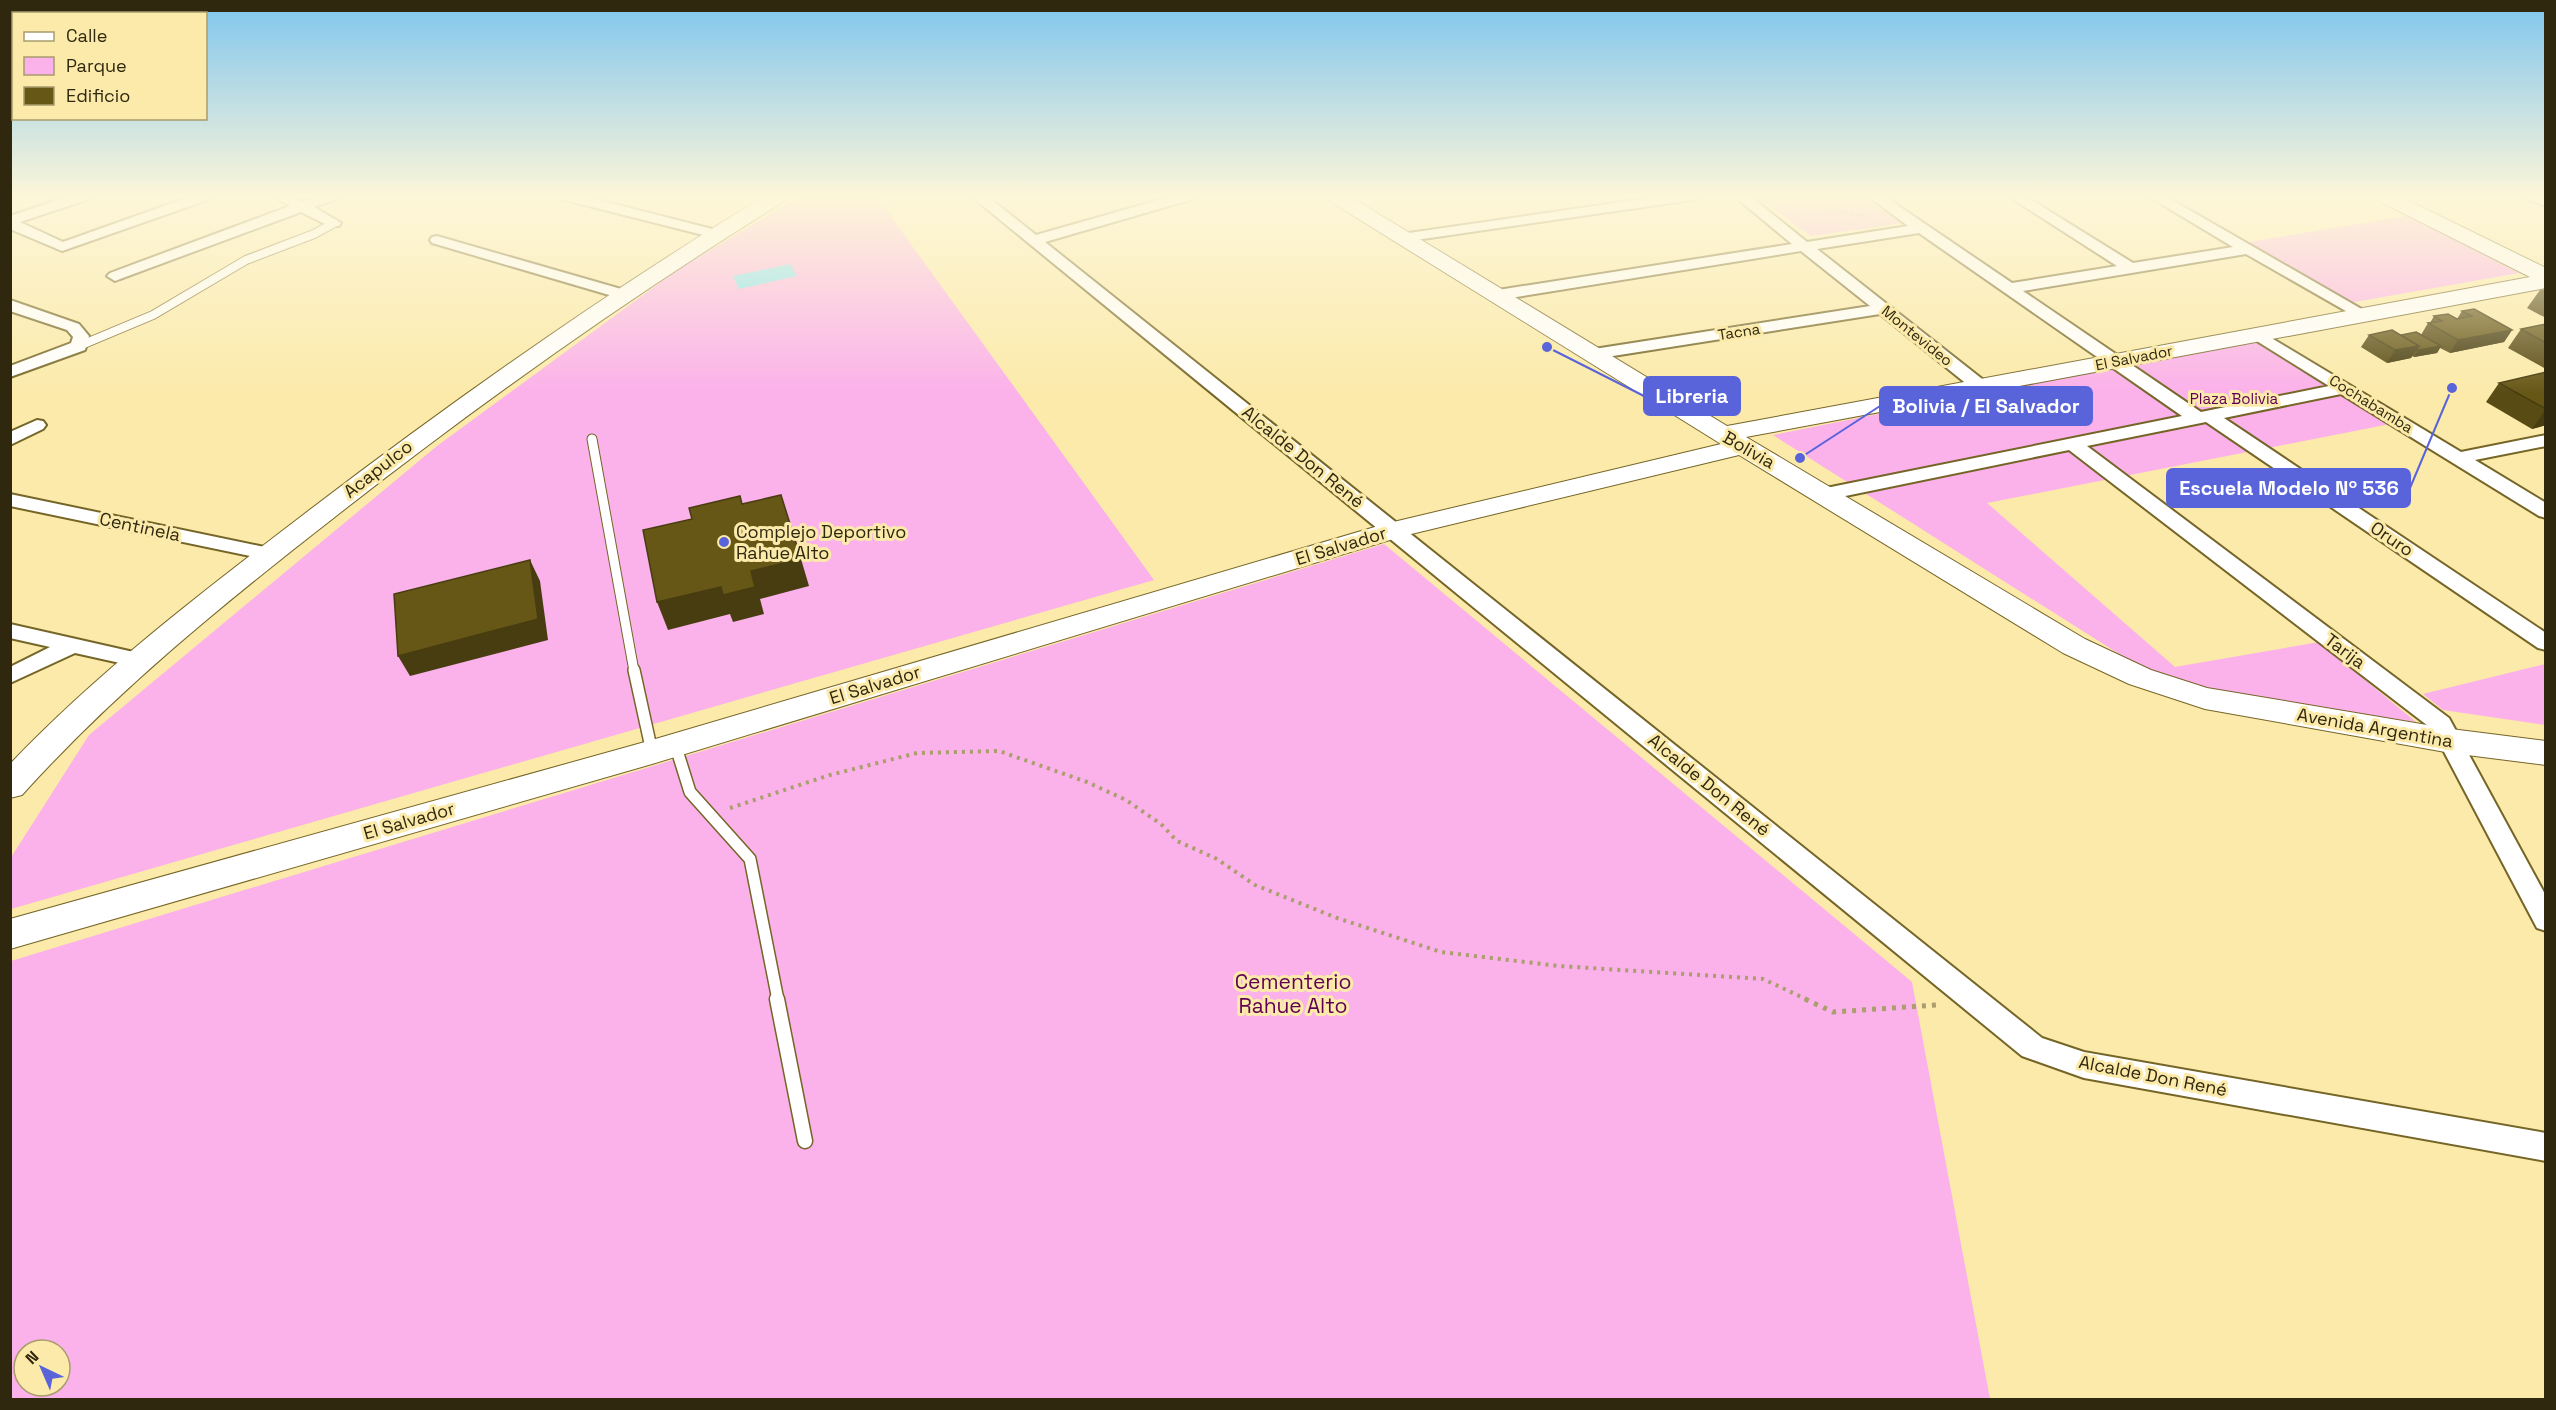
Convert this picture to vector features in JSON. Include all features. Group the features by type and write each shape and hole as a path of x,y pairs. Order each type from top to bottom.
{"street":[{"path":"115,276 153,262"},
{"path":"511,262 621,294"},
{"name":"Acapulco","path":"10,786 69,723 138,660 269,554 416,440 621,294 671,262"},
{"name":"Alcalde Don René","path":"1059,262 1395,530 2032,1047 2084,1065 2546,1146"},
{"name":"Bolivia","path":"1442,262 2074,646 2140,677 2205,698"},
{"path":"1497,295 1706,262"},
{"name":"Montevideo","path":"1825,262 1980,386"},
{"name":"Oruro","path":"1969,262 2113,362 2202,416 2542,637"},
{"path":"2120,262 2130,268"},
{"path":"2007,289 2168,262"},
{"path":"2270,262 2364,315"},
{"path":"2512,262 2546,279"},
{"name":"El Salvador","path":"10,934 664,748 1395,530 1733,440 1980,386 2546,279"},
{"path":"10,305 72,327 81,336 79,346 10,372"},
{"name":"Tacna","path":"1594,354 1884,309"},
{"name":"Cochabamba","path":"2258,334 2546,512"},
{"path":"1826,494 2344,388"},
{"path":"10,440 37,425"},
{"path":"2459,458 2546,440"},
{"name":"Tarija","path":"2072,443 2441,724 2546,921"},
{"name":"Centinela","path":"10,500 269,554"},
{"path":"10,630 138,660"},
{"path":"10,676 72,645"},
{"name":"Avenida Argentina","path":"2205,698 2451,741 2546,753"}],"lane":[{"path":"79,346 153,315 243,262"},
{"path":"592,439 629,647 664,748 690,792 750,859 805,1141"}],"path":[{"path":"709,814 876,762 917,753 999,751 1087,782 1126,800 1161,824 1177,841 1217,859 1255,885 1337,918 1441,951 1559,966 1763,979 1833,1012 1955,1004 1974,1000"}],"green space":[{"name":"Complejo Deportivo Rahue Alto","path":"690,262 924,262 1154,580 11,909 10,859 89,735 437,446"},
{"path":"2277,262 2497,262 2519,273 2349,303"},
{"name":"Plaza Bolivia","path":"2253,339 2390,424 1987,503 2175,667 2319,642 2416,722 2205,689 2146,671 1773,435"},
{"name":"Cementerio Rahue Alto","path":"1384,544 1912,982 1990,1399 11,1400 11,961"},
{"path":"2545,664 2545,725 2443,710 2423,694"}],"water":[{"path":"790,264 797,276 739,289 733,276"}],"building":[{"path":"2474,309 2512,330 2458,340 2428,323 2442,321 2434,316 2448,314 2457,319 2472,316 2462,311"},
{"path":"2546,324 2546,343 2521,329"},
{"path":"2392,330 2419,346 2395,350 2369,335"},
{"path":"2416,332 2441,346 2416,350 2419,346 2401,335"},
{"path":"2546,372 2546,409 2499,383"},
{"path":"781,495 801,559 751,571 755,587 723,595 721,587 657,602 643,530 692,519 689,508 740,496 742,504"},
{"path":"530,560 538,619 398,656 394,594"}],"place":[{"name":"Libreria","path":"1547,347"},
{"name":"Escuela Modelo Nº 536","path":"2452,388"},
{"name":"Bolivia / El Salvador","path":"1800,458"},
{"name":"Complejo Deportivo Rahue Alto","path":"724,542"}]}
